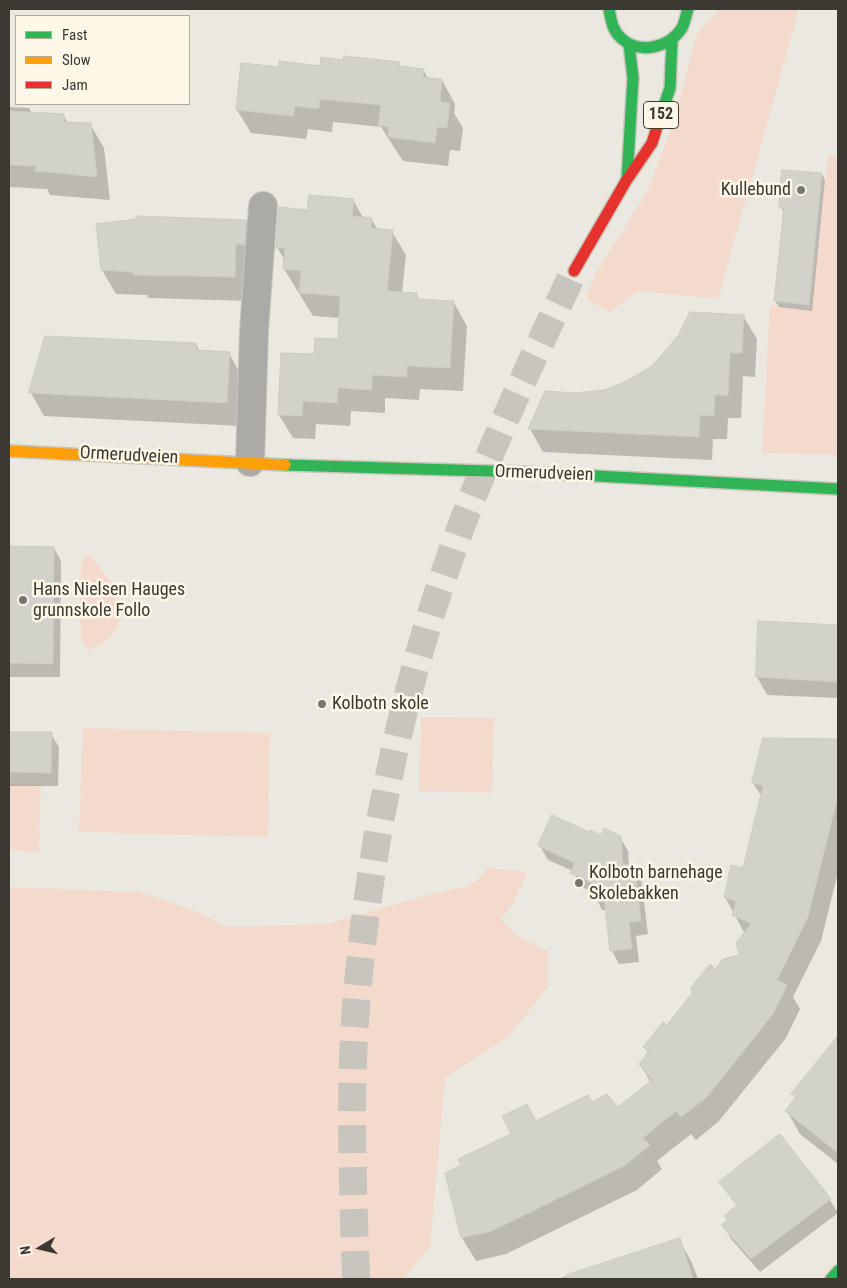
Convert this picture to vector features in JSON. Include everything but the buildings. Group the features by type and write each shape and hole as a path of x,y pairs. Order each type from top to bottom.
{"street":[{"path":"609,9 611,24 621,38 630,44 650,48 672,40 684,27 688,9"},
{"name":"152","path":"574,271 626,181 652,143 670,88 672,40"},
{"name":"152","path":"626,181 633,87 630,44"},
{"path":"250,462 254,324 263,206"},
{"name":"Ormerudveien","path":"9,451 375,469 522,472 838,489"},
{"path":"831,1279 838,1271"}],"shaded area":[{"path":"719,9 799,9 718,299 639,291 609,312 586,298 595,275 648,190 674,121 697,34"},
{"path":"828,155 838,156 838,455 762,453 770,305 811,310"},
{"path":"90,554 117,593 121,613 120,621 111,636 96,647 87,650 81,641 80,593 81,565 84,558"},
{"path":"421,717 494,718 492,793 419,791"},
{"path":"83,728 270,733 268,837 79,832"},
{"path":"9,784 41,785 39,853 9,849"},
{"path":"488,868 527,872 513,904 501,919 515,935 548,951 548,987 508,1037 445,1078 430,1246 404,1279 9,1279 9,887 140,892 201,913 227,927 327,924 438,892 466,887 478,880"}],"tunnel":[{"path":"356,1279 352,1109 356,1006 370,886 379,826 391,767 420,650 458,535 498,435 574,271"}],"traffic: fast":[{"path":"609,9 612,24 618,35 628,43 645,48 662,44 676,35 683,26 688,9"},
{"path":"659,121 670,88 672,41"},
{"path":"627,179 633,78 629,44"},
{"path":"285,465 522,472 838,489"},
{"path":"831,1279 838,1271"}],"traffic: slow":[{"path":"9,451 285,465"}],"traffic: jam":[{"path":"574,271 626,181 652,143 659,121"}],"place":[{"name":"Kullebund","path":"801,190"},
{"name":"Hans Nielsen Hauges grunnskole Follo","path":"23,600"},
{"name":"Kolbotn skole","path":"322,704"},
{"name":"Kolbotn barnehage Skolebakken","path":"579,883"}]}
